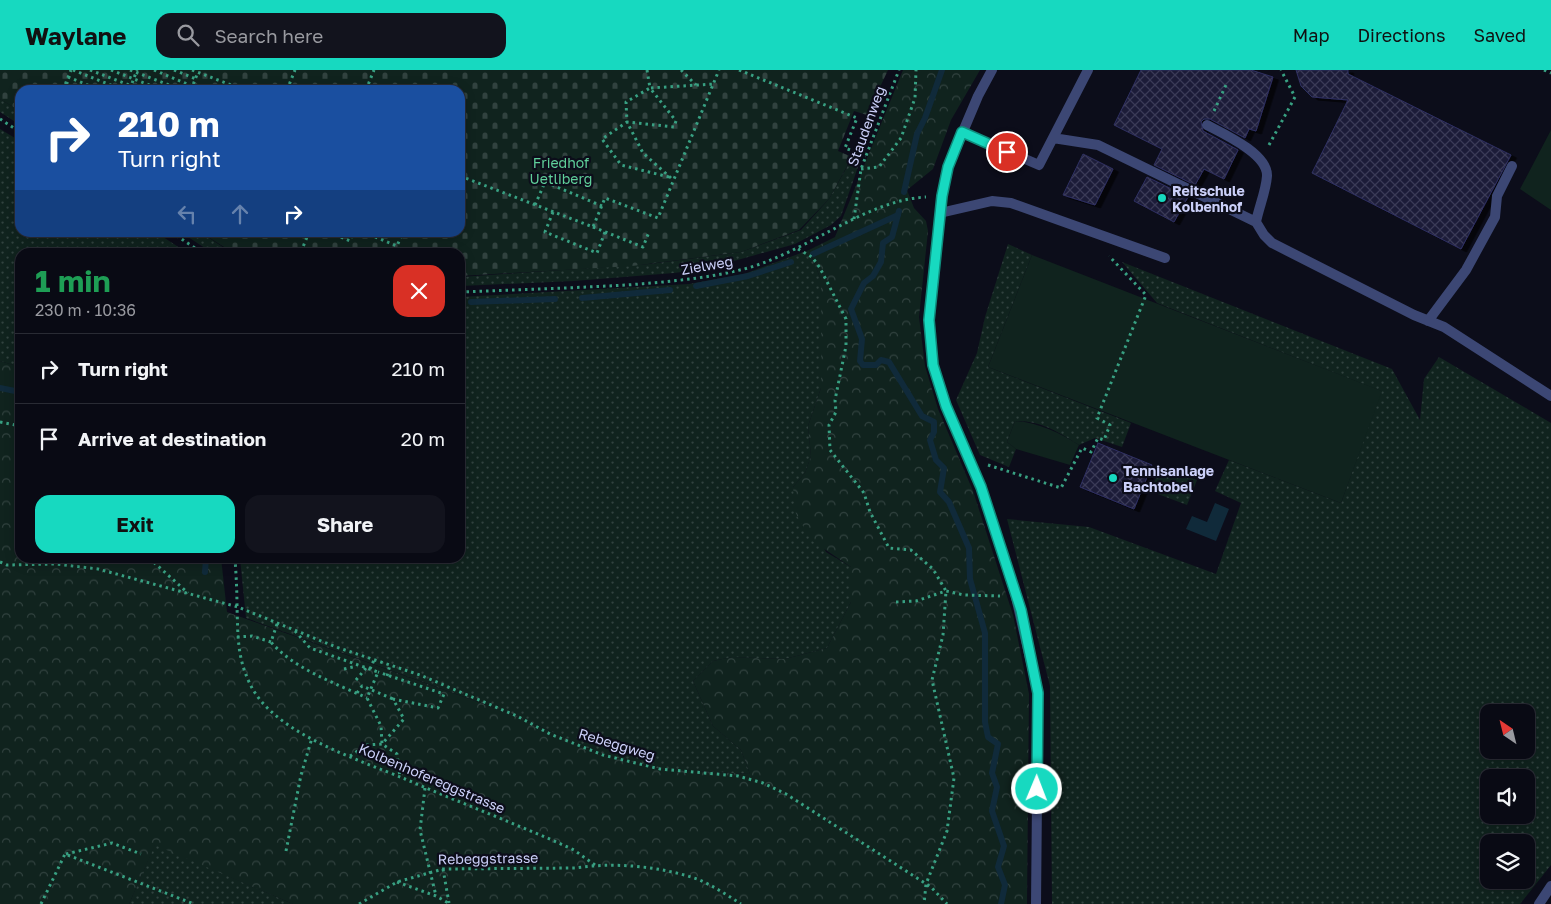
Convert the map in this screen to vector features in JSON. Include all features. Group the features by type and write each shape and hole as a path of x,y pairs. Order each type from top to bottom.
{"street":[{"path":"992,70 962,132 948,167 942,196 929,320 933,365 946,406 981,487 1021,610 1038,693 1036,904"},
{"path":"962,132 1039,165 1088,70"},
{"path":"1207,125 1232,138 1257,157 1264,165 1267,175 1256,222"},
{"path":"1054,138 1098,145 1256,222 1264,236 1272,242 1428,321 1444,327 1551,396"},
{"path":"1428,321 1466,270 1495,217 1497,196 1512,166"},
{"path":"940,213 982,202 1002,201 1020,205 1165,258"},
{"path":"1539,904 1551,886"}],"path":[{"path":"71,85 66,83 72,70 110,85"},
{"path":"90,70 128,85"},
{"path":"110,70 149,85"},
{"path":"130,70 137,71 170,85"},
{"path":"154,70 190,85"},
{"path":"174,70 196,78"},
{"path":"192,70 231,85"},
{"path":"289,85 295,70"},
{"path":"368,85 374,70"},
{"path":"647,70 650,88 676,121 674,127 627,122 602,139 621,165 673,178"},
{"path":"682,70 696,85"},
{"path":"593,227 605,198 658,218 719,70"},
{"path":"739,70 857,118 845,148 866,156"},
{"name":"Staudenweg","path":"854,220 861,169 899,70"},
{"path":"861,169 880,167 901,138 915,98 916,70"},
{"path":"1257,157 1264,143 1270,146 1295,97 1282,70"},
{"path":"1544,70 1551,73"},
{"path":"131,85 137,71"},
{"path":"192,85 198,72"},
{"path":"68,78 87,85"},
{"path":"673,178 643,153 627,122 626,102 650,88 714,84"},
{"path":"1207,125 1226,85"},
{"path":"0,119 15,129"},
{"path":"465,178 643,247 649,232"},
{"path":"535,205 545,182 602,206"},
{"name":"Zielweg","path":"465,292 577,288 677,281 741,270 798,249 893,202 942,196"},
{"path":"553,212 546,232 597,253 605,232"},
{"path":"968,459 1061,488 1082,448 1091,452 1098,438 1104,440 1110,424 1097,418 1146,295 1108,256 1096,233"},
{"path":"178,237 195,248"},
{"path":"341,237 350,241 351,237"},
{"path":"375,237 397,246 401,237"},
{"path":"798,249 812,257 846,319 846,346 835,400 836,412 829,425 830,450 864,493 870,512 889,548 911,550 933,569 946,591 943,635 932,680 954,778 947,831 926,884 924,904"},
{"path":"0,422 15,425"},
{"name":"Rebeggweg","path":"0,562 7,565 54,564 98,569 238,607 294,631 420,675 517,716 550,734 603,755 660,769 738,776 762,783 786,794 926,884 947,904"},
{"path":"155,563 188,593"},
{"name":"Kolbenhofereggstrasse","path":"235,563 238,607 237,637 244,670 260,701 274,714 312,738 350,756 552,840 574,850 595,865"},
{"path":"896,602 916,601 946,591 964,595 991,597"},
{"path":"271,642 277,624"},
{"path":"294,631 310,648 444,694 438,708 392,699 362,686 357,694"},
{"path":"237,637 252,636 271,642 279,652 317,674 367,698 381,726 382,744"},
{"path":"356,680 368,669 374,660"},
{"path":"387,676 390,665"},
{"path":"344,669 358,666"},
{"path":"367,698 378,672"},
{"path":"382,744 404,720 392,699"},
{"path":"286,851 301,775 312,738"},
{"path":"350,756 367,745 382,744 397,754 400,777"},
{"path":"425,788 420,830 436,896"},
{"path":"65,854 112,843 141,854"},
{"path":"41,904 65,854"},
{"path":"65,854 194,904"},
{"path":"595,865 657,869 679,874 699,880 740,904"},
{"name":"Rebeggstrasse","path":"359,904 397,882 443,869 575,868 595,865"},
{"path":"443,869 450,904"},
{"path":"397,882 436,896 450,904"}],"green space":[{"name":"Friedhof Uetliberg","path":"0,70 888,70 867,115 854,111 838,151 852,157 829,199 799,230 741,252 632,266 465,276 465,248 226,248 208,237 465,237 465,85 15,85 15,108 0,99"},
{"path":"903,70 980,70 951,120 933,169 907,190 914,208 926,221 928,231 919,317 925,366 938,409 973,491 1013,615 1029,694 1027,904 293,904 155,845 129,904 0,904 0,361 15,366 15,563 222,563 227,612 517,716 603,755 660,769 750,774 741,750 713,726 693,681 713,661 732,657 785,659 827,648 851,602 851,567 811,540 796,514 793,487 805,473 811,456 808,426 821,388 821,280 809,250 835,237"},
{"path":"0,99 15,108 15,122 0,112"},
{"path":"0,129 15,138 15,237 163,237 180,248 15,248 15,366 0,361"},
{"path":"1551,130 1551,210 1520,189"},
{"path":"852,158 860,161 841,216 831,225 795,244 705,269 674,273 574,281 465,286 465,277 650,264 741,252 801,230 829,199"},
{"path":"188,237 208,237 224,248 205,248"},
{"path":"1008,244 1032,255 988,367 1131,423 1122,447 1095,438 1079,445 1056,431 1041,425 1032,422 1015,421 1007,442 1016,449 1009,467 980,455 956,400 977,353 985,317"},
{"path":"809,250 821,280 821,388 808,426 811,456 805,473 793,487 826,552 851,567 851,602 827,648 785,659 732,657 713,661 693,681 713,726 741,750 750,774 660,769 603,755 517,716 246,618 240,563 465,563 465,297 689,284 744,274"},
{"path":"1032,255 1382,391 1341,503 988,367"},
{"path":"1122,262 1392,369 1420,420 1424,379 1439,357 1551,423 1551,865 1535,885 1535,834 1480,834 1480,889 1532,889 1520,904 1052,904 1050,686 1007,519 1089,527 1216,574 1241,503 1215,491 1229,460 1341,503 1381,391 1157,303"},
{"path":"1015,421 1048,429 1079,445 1070,465 1016,449 1007,442"},
{"path":"1161,467 1197,480 1187,505 1150,491"},
{"path":"155,844 293,904 129,904"}],"water":[{"path":"1215,503 1229,509 1216,541 1186,529 1192,516 1207,522"}],"building":[{"path":"1141,70 1251,70 1273,77 1256,131 1249,129 1245,138 1210,119 1204,119 1201,122 1203,131 1238,150 1224,179 1204,169 1195,185 1154,165 1162,149 1114,125"},
{"path":"1296,70 1348,70 1348,74 1511,155 1461,249 1312,173 1348,100 1312,97 1301,86"},
{"path":"1083,154 1113,169 1095,205 1063,195"},
{"name":"Reitschule Kolbenhof","path":"1147,177 1188,197 1174,222 1134,201"},
{"name":"Tennisanlage Bachtobel","path":"1098,443 1152,465 1134,509 1080,487"}],"waterway":[{"path":"904,192 917,134 925,118 942,70"},
{"path":"899,211 892,237 883,243 881,262 873,276 864,283 851,309 862,339 860,361 863,365 876,365 881,360 889,362 922,416 934,422 934,432 930,440 936,460 944,468 940,492 949,502 969,548 970,579 985,633 985,722 988,737 998,744 992,773 997,787 992,811 1004,846 998,867 1005,885 1001,904"},
{"path":"813,254 898,215"},
{"path":"696,286 748,276 791,262"},
{"path":"582,298 670,290"},
{"path":"471,302 555,299"},
{"path":"0,388 15,391"},
{"path":"205,572 206,563"}],"place":[{"name":"Reitschule Kolbenhof","path":"1162,198"},
{"name":"Tennisanlage Bachtobel","path":"1113,478"}],"route":[{"path":"1007,152 962,132 952,154 944,181 929,320 933,365 937,378 946,406 981,487 1021,610 1038,693 1037,789"}]}
